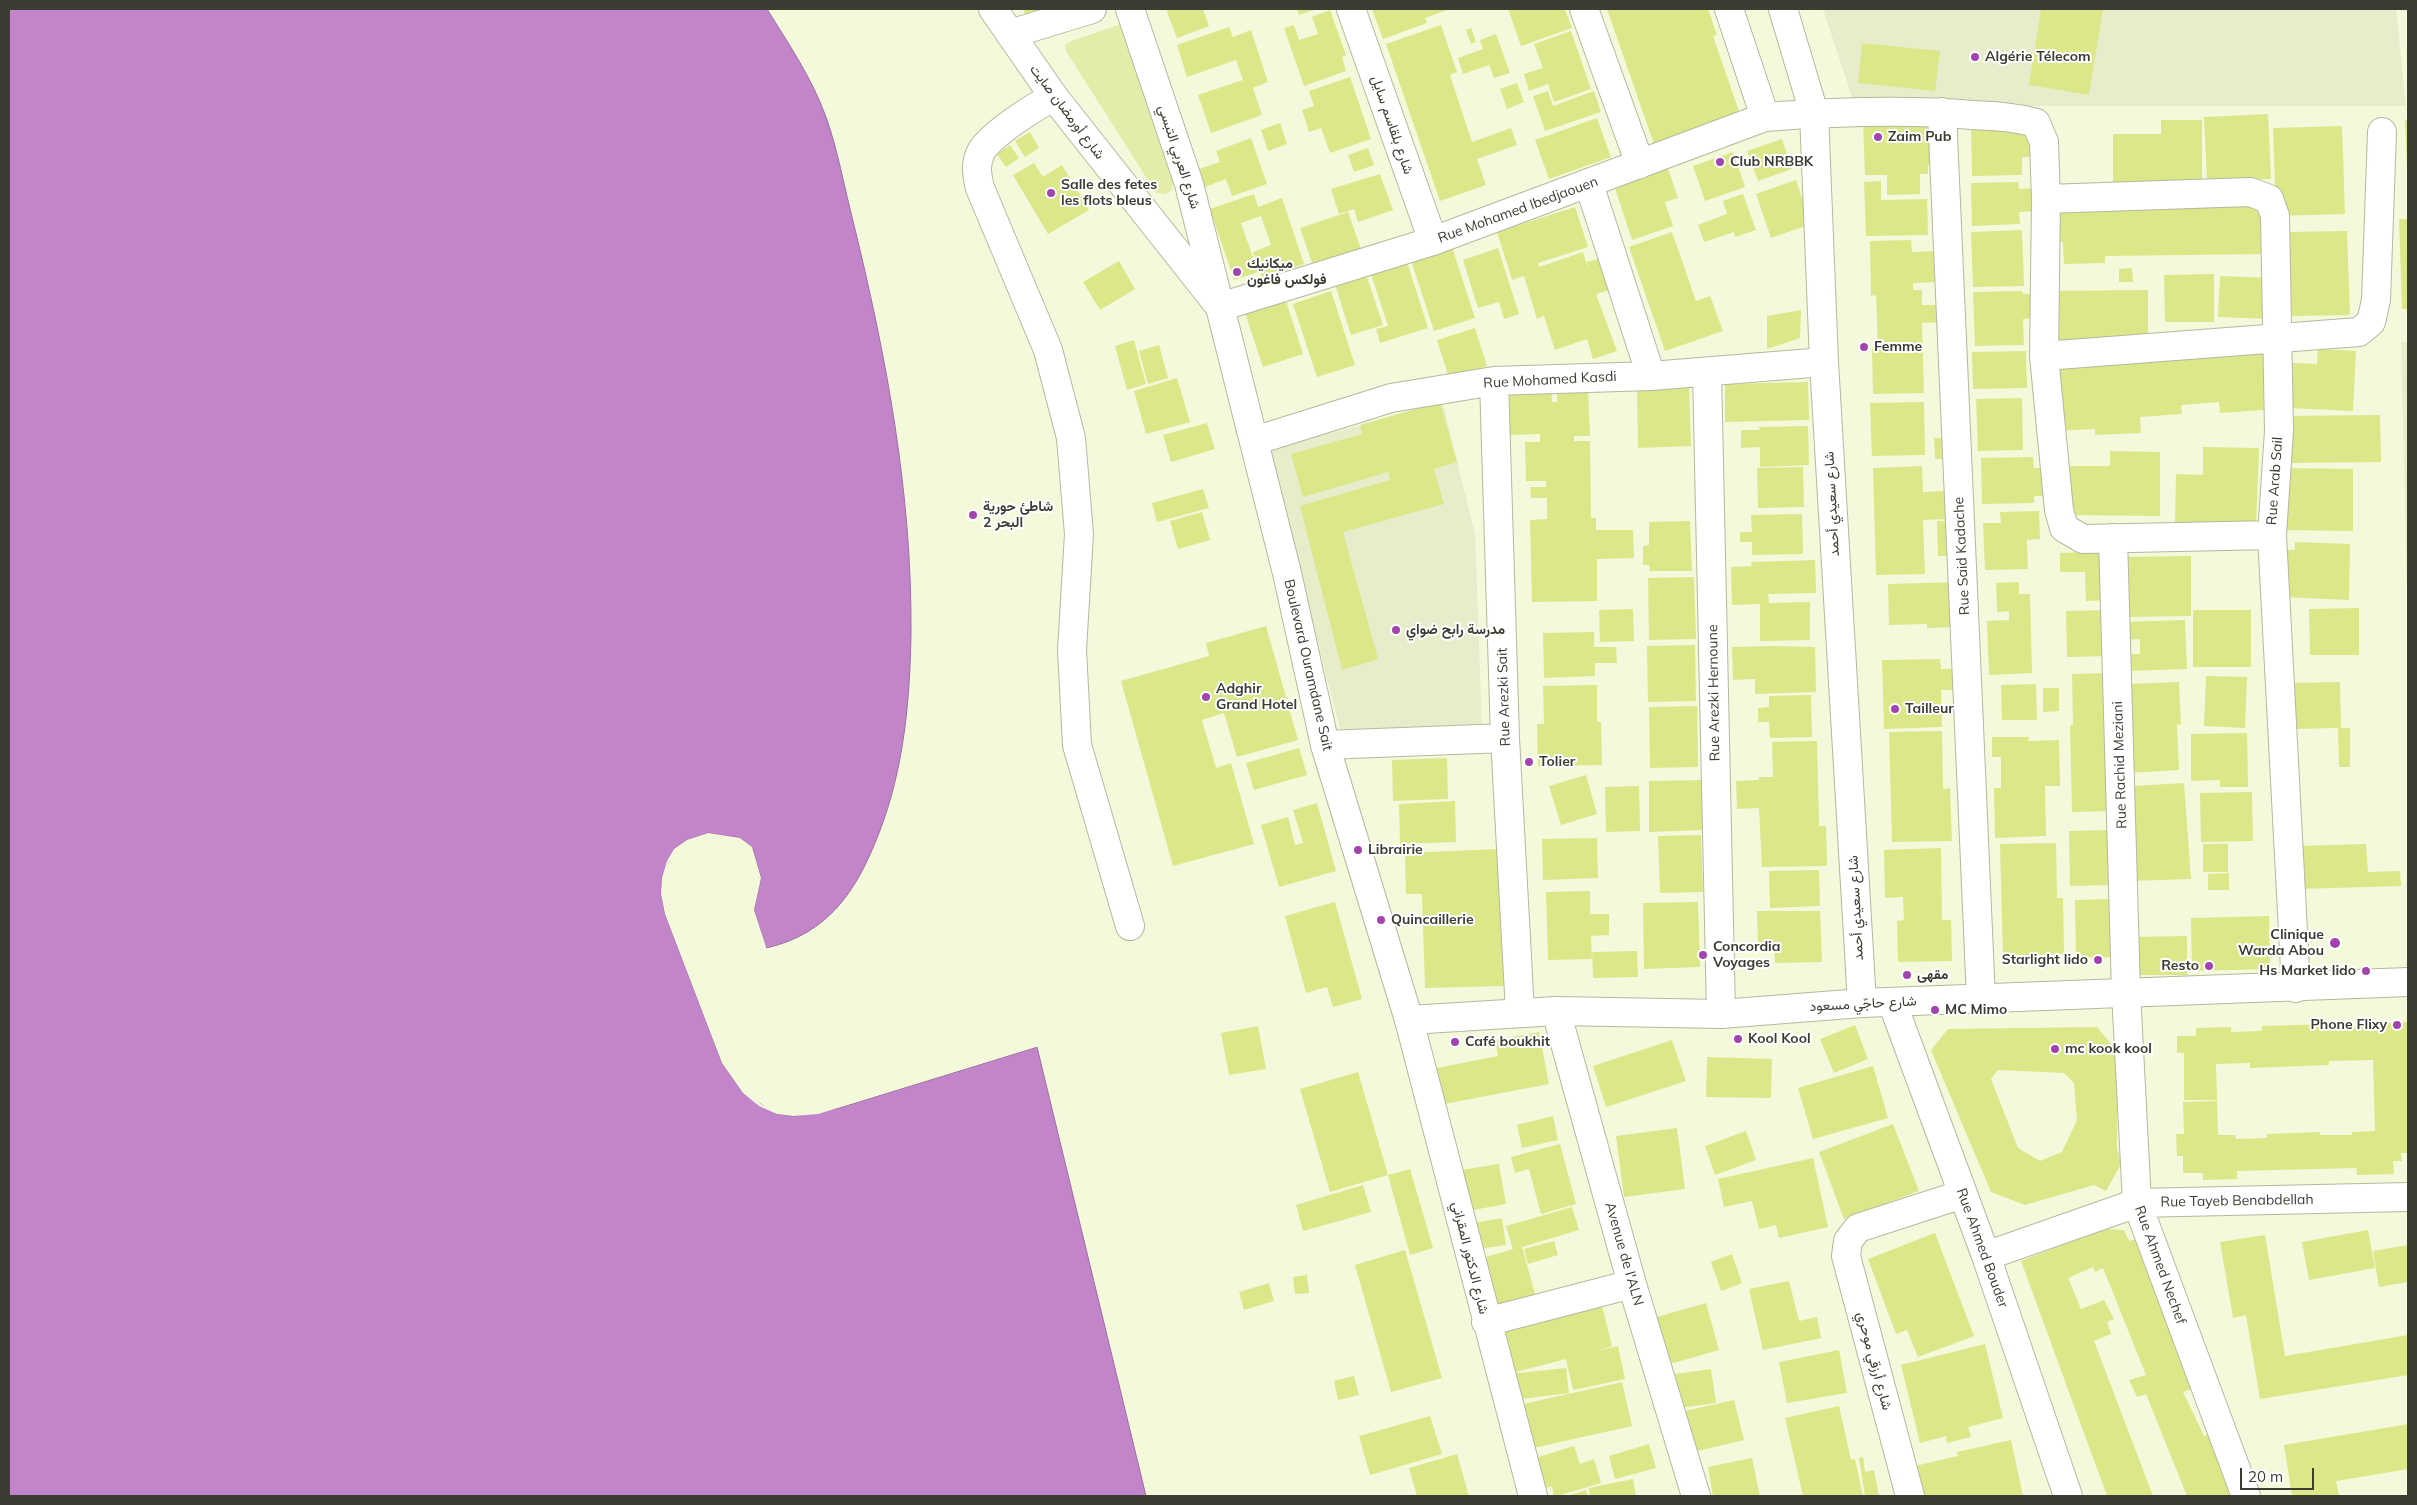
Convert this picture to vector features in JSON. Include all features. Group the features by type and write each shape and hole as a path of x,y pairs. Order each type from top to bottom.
{"street":[{"name":"شارع أورمضان صايت","path":"993,9 1054,98 1220,307"},
{"path":"1010,34 1092,9"},
{"name":"شارع العربي التبسي","path":"1130,9 1189,184 1220,307"},
{"name":"شارع بلقاسم سايل","path":"1351,9 1433,241"},
{"path":"1584,9 1640,164"},
{"path":"1729,9 1765,117"},
{"name":"شارع سعيدي أحمد","path":"1782,9 1814,113 1824,362 1862,1003"},
{"path":"1054,98 1033,107 994,138 980,151 976,170 980,188 1048,350 1072,438 1079,534 1072,650 1077,745 1130,926"},
{"name":"Rue Mohamed Ibedjaouen","path":"1220,307 1433,241 1765,117 1814,113 1942,112 2021,119 2036,123 2044,142 2046,199"},
{"name":"Rue Said Kadache","path":"1942,112 1981,1000"},
{"path":"2044,356 2358,332 2372,322 2376,300 2382,132"},
{"path":"1589,184 1652,376"},
{"name":"Rue Arab Sail","path":"2046,199 2250,192 2269,199 2275,216 2279,337 2279,431 2272,535 2296,988"},
{"path":"2046,199 2044,356 2059,510 2064,528 2083,539 2272,535"},
{"name":"Boulevard Ouramdane Sait","path":"1220,307 1287,573 1325,745 1408,1020"},
{"name":"Rue Mohamed Kasdi","path":"1254,441 1392,398 1494,381 1652,376 1824,362"},
{"name":"Rue Arezki Hernoune","path":"1707,372 1721,1014"},
{"name":"Rue Arezki Sait","path":"1494,381 1505,738 1520,1012"},
{"name":"Rue Rachid Meziani","path":"2113,538 2126,992"},
{"path":"1325,745 1505,738"},
{"name":"شارع حاجّي مسعود","path":"1408,1020 1556,1011 1721,1014 1862,1003 1981,1000 2126,992 2296,988 2408,982"},
{"name":"Rue Ahmed Nechef","path":"2126,992 2137,1203 2246,1496"},
{"name":"Rue Ahmed Bouder","path":"1892,1002 1986,1256 2068,1496"},
{"name":"Avenue de l'ALN","path":"1556,1011 1632,1284 1696,1496"},
{"name":"شارع الدكتور المقراني","path":"1408,1020 1533,1496"},
{"name":"شارع أرزقي موحري","path":"1910,1496 1846,1256 1848,1241 1858,1228 1963,1194"},
{"name":"Rue Tayeb Benabdellah","path":"1986,1256 2137,1203 2408,1197"},
{"path":"1486,1322 1632,1284"}],"shaded area":[{"path":"9,9 767,9 807,75 826,117 841,169 876,322 895,424 907,528 911,632 907,709 900,759 888,809 879,833 861,873 850,891 838,907 824,920 807,932 766,948 754,910 761,878 752,847 740,838 708,833 687,840 674,849 662,878 661,894 665,914 722,1063 743,1093 777,1114 794,1116 839,1108 1037,1047 1146,1496 9,1496"},
{"path":"1823,9 2396,9 2406,106 1855,106"},
{"path":"2401,342 2408,342 2408,633"},
{"name":"مدرسة رابح ضواي","path":"1443,404 1475,534 1482,727 1340,729 1268,449"}],"green space":[{"path":"1121,24 1173,175 1174,183 1171,191 1165,194 1156,193 1066,51 1065,45 1069,42"}],"pier":[{"path":"708,833 740,838 752,847 761,878 754,910 767,950 764,949 751,911 758,878 755,862 750,848 739,840 708,836 688,842 676,851 669,862 664,879 663,894 668,913 724,1062 745,1091 761,1104 778,1112 794,1114 817,1111 1036,1045 1039,1046 818,1114 794,1116 777,1114 759,1106 743,1093 722,1063 665,914 661,894 662,878 667,861 674,849 687,840"}],"building":[{"path":"1023,9 1065,9 1028,22"},
{"path":"1166,9 1203,9 1209,26 1177,38"},
{"path":"1297,9 1317,9 1299,15"},
{"path":"1372,9 1450,9 1425,18 1427,23 1383,39"},
{"path":"1508,9 1565,9 1572,28 1521,46"},
{"path":"1607,9 1708,9 1717,35 1713,36 1741,117 1655,147"},
{"path":"2041,9 2103,9 2089,95 2029,85"},
{"path":"1330,10 1346,55 1342,57 1346,71 1304,86 1284,28 1294,25 1299,40 1318,34 1312,17"},
{"path":"1441,25 1457,72 1450,75 1472,142 1511,128 1517,145 1477,159 1486,185 1440,201 1386,44"},
{"path":"1229,27 1233,37 1251,30 1268,82 1253,88 1262,115 1211,133 1198,95 1243,80 1236,60 1187,77 1177,45"},
{"path":"1471,28 1476,42 1471,44 1466,30"},
{"path":"1571,31 1591,89 1554,102 1548,84 1529,91 1524,74 1543,68 1534,44"},
{"path":"1496,34 1510,73 1494,78 1489,65 1463,74 1458,58 1483,49 1480,40"},
{"path":"1862,43 1940,51 1935,91 1858,83"},
{"path":"1350,77 1371,139 1330,153 1321,128 1309,132 1302,110 1314,106 1309,91"},
{"path":"1517,83 1524,102 1507,109 1500,89"},
{"path":"1548,91 1553,106 1594,91 1601,112 1545,131 1533,96"},
{"path":"2268,114 2271,179 2207,181 2204,117"},
{"path":"1597,118 1611,157 1549,179 1535,140"},
{"path":"2161,120 2202,120 2202,182 2113,183 2113,134 2161,134"},
{"path":"2405,120 2408,120 2408,165 2407,165"},
{"path":"1927,122 1927,132 1940,131 1940,165 1928,165 1928,174 1920,174 1920,194 1887,195 1887,175 1865,175 1863,124"},
{"path":"1280,123 1287,144 1268,151 1261,130"},
{"path":"1971,123 2036,132 2037,157 2022,157 2022,175 1972,176"},
{"path":"2342,126 2345,214 2276,216 2273,128"},
{"path":"1030,132 1039,148 1025,157 1015,141"},
{"path":"1251,138 1267,184 1232,196 1226,179 1205,187 1199,169 1220,162 1216,151"},
{"path":"1782,139 1792,169 1758,181 1747,151"},
{"path":"1010,145 1019,158 1006,167 997,154"},
{"path":"1368,148 1374,165 1354,172 1348,155"},
{"path":"1733,152 1745,187 1705,201 1693,166"},
{"name":"Salle des fetes les flots bleus","path":"1034,163 1043,177 1062,165 1089,210 1048,234 1013,175"},
{"path":"1667,166 1678,198 1665,202 1673,226 1632,240 1614,185"},
{"path":"1380,174 1393,210 1358,222 1354,209 1339,214 1331,189"},
{"path":"1796,180 1811,224 1771,238 1756,194"},
{"path":"1881,181 1881,200 1927,199 1928,235 1866,236 1864,182"},
{"path":"2018,182 2019,189 2039,188 2039,211 2019,212 2020,224 1972,226 1971,183"},
{"path":"1254,194 1258,207 1282,198 1304,264 1262,278 1253,252 1271,245 1261,216 1241,223 1258,272 1234,280 1210,209"},
{"path":"1743,194 1756,230 1735,237 1734,232 1704,242 1698,225 1727,214 1723,201"},
{"path":"2268,205 2269,254 2105,256 2105,263 2064,264 2063,242 2054,242 2054,209"},
{"path":"1575,207 1588,247 1538,263 1539,267 1583,252 1588,269 1587,262 1608,256 1616,288 1596,294 1617,351 1593,359 1587,339 1555,350 1544,316 1537,319 1524,276 1512,280 1497,232"},
{"path":"1348,212 1361,249 1313,266 1300,228"},
{"path":"2399,219 2408,219 2408,309 2402,309"},
{"path":"2022,230 2024,286 1973,287 1971,232"},
{"path":"2347,231 2350,315 2292,316 2288,232"},
{"path":"1672,232 1696,301 1710,296 1723,331 1665,351 1629,247"},
{"path":"1911,240 1912,252 1937,251 1938,282 1913,283 1913,290 1922,290 1922,305 1941,305 1942,322 1922,323 1924,393 1873,394 1872,349 1878,349 1876,295 1871,296 1870,241"},
{"path":"1451,244 1475,318 1434,331 1410,257"},
{"path":"1498,248 1519,314 1504,319 1499,302 1478,308 1463,260"},
{"path":"1119,261 1135,289 1100,310 1083,282"},
{"path":"1407,262 1428,328 1380,343 1376,329 1388,326 1371,274"},
{"path":"2132,268 2133,282 2119,282 2119,269"},
{"path":"1366,274 1383,325 1351,335 1335,284"},
{"path":"2214,274 2214,322 2165,322 2164,275"},
{"path":"2220,276 2273,278 2271,319 2218,317"},
{"path":"2148,290 2148,344 2051,346 2049,291"},
{"path":"1331,291 1355,365 1317,377 1293,304"},
{"path":"2022,291 2023,294 2039,294 2040,318 2023,319 2024,345 1975,346 1973,292"},
{"path":"1286,301 1303,354 1263,367 1245,313"},
{"path":"1801,310 1800,338 1767,349 1767,316"},
{"path":"1475,328 1487,366 1449,378 1437,340"},
{"path":"1134,340 1146,384 1127,390 1115,346"},
{"path":"2272,344 2276,409 2220,413 2219,402 2181,405 2182,414 2140,417 2141,433 2095,435 2095,429 2056,431 2052,365"},
{"path":"1159,345 1168,378 1148,384 1139,351"},
{"path":"2318,349 2356,351 2353,411 2291,408 2293,363 2317,364"},
{"path":"2026,351 2027,388 1973,389 1972,352"},
{"path":"1177,378 1190,422 1146,434 1134,391"},
{"path":"1551,381 1552,402 1557,402 1557,389 1588,389 1590,436 1574,436 1574,441 1590,441 1591,518 1596,518 1596,530 1633,530 1634,558 1597,559 1597,601 1532,602 1530,520 1547,519 1547,498 1531,498 1530,487 1546,487 1546,481 1526,481 1525,442 1540,442 1540,434 1510,435 1509,382"},
{"path":"1808,382 1809,420 1725,422 1725,384"},
{"path":"1689,384 1691,446 1638,448 1637,385"},
{"path":"2022,398 2023,450 1978,451 1976,399"},
{"path":"1440,402 1457,462 1434,469 1444,504 1343,532 1378,659 1342,670 1300,506 1390,480 1388,472 1303,497 1291,454 1362,434 1360,425"},
{"path":"1924,402 1925,455 1872,456 1870,403"},
{"path":"2380,415 2381,462 2286,463 2285,416"},
{"path":"1207,423 1215,449 1171,462 1163,435"},
{"path":"1808,426 1809,465 1760,467 1760,447 1741,448 1741,430 1760,430 1759,427"},
{"path":"1934,438 1954,438 1954,459 1935,459"},
{"path":"2203,447 2259,448 2256,526 2175,523 2176,474 2203,475"},
{"path":"2110,451 2160,452 2160,516 2065,515 2066,466 2110,466"},
{"path":"2033,457 2034,468 2047,468 2048,496 2034,496 2034,503 1982,504 1981,458"},
{"path":"1922,466 1923,492 1948,491 1949,519 1923,520 1925,574 1876,575 1873,468"},
{"path":"1803,467 1804,507 1758,508 1757,468"},
{"path":"2283,468 2353,469 2353,531 2282,530"},
{"path":"1203,489 1209,508 1157,522 1152,503"},
{"path":"2039,511 2040,539 2027,540 2028,569 1985,570 1983,523 2001,523 2000,512"},
{"path":"1202,512 1210,540 1178,549 1170,521"},
{"path":"1802,514 1803,554 1752,555 1752,542 1740,542 1740,532 1752,532 1751,515"},
{"path":"1690,521 1692,571 1650,571 1649,565 1643,565 1643,546 1649,545 1649,522"},
{"path":"1937,521 1954,521 1955,555 1938,556"},
{"path":"2295,542 2350,544 2349,600 2280,597 2282,550 2295,550"},
{"path":"2110,545 2111,600 2086,601 2085,572 2060,572 2060,553 2084,552"},
{"path":"2191,556 2191,616 2122,617 2122,557"},
{"path":"1815,560 1816,593 1768,594 1769,603 1810,602 1810,640 1760,641 1760,604 1732,605 1731,567 1752,566 1751,562"},
{"path":"1694,577 1696,639 1649,640 1648,578"},
{"path":"1961,582 1962,627 1927,628 1927,624 1889,625 1888,584"},
{"path":"2019,582 2019,594 2030,594 2032,673 1989,675 1987,621 2009,620 2009,611 1997,612 1996,583"},
{"path":"2359,608 2359,655 2310,655 2309,609"},
{"path":"1633,609 1634,641 1600,642 1599,610"},
{"path":"2110,610 2111,656 2067,657 2066,611"},
{"path":"2193,610 2251,610 2251,667 2193,667"},
{"path":"2185,620 2187,669 2125,671 2124,654 2140,654 2140,639 2125,640 2124,622"},
{"name":"Adghir Grand Hotel","path":"1266,626 1298,740 1237,757 1224,713 1202,720 1216,768 1231,763 1254,844 1173,866 1121,681 1209,656 1206,643"},
{"path":"1594,632 1594,647 1616,647 1617,663 1595,663 1595,676 1544,678 1543,633"},
{"path":"1695,645 1696,701 1648,702 1647,646"},
{"path":"1732,647 1815,647 1816,692 1755,694 1755,679 1733,680"},
{"path":"1940,659 1941,669 1956,669 1957,690 1941,690 1942,727 1884,729 1882,660"},
{"path":"2112,673 2115,811 2072,812 2070,725 2073,725 2072,674"},
{"path":"2206,676 2247,677 2245,728 2204,726"},
{"path":"2179,682 2181,725 2177,724 2179,770 2128,773 2124,684"},
{"path":"2340,682 2341,728 2350,728 2350,767 2339,767 2338,728 2291,729 2290,683"},
{"path":"2036,684 2037,720 2002,720 2001,685"},
{"path":"1597,685 1597,722 1601,722 1602,765 1538,766 1537,724 1544,724 1543,686"},
{"path":"2043,688 2059,688 2059,711 2043,712"},
{"path":"1811,695 1812,737 1770,738 1769,722 1758,722 1758,708 1769,707 1769,696"},
{"path":"1697,706 1698,767 1650,768 1649,707"},
{"path":"1942,731 1943,789 1950,788 1952,841 1892,842 1889,732"},
{"path":"2247,733 2248,787 2220,787 2220,780 2191,781 2191,734"},
{"path":"1992,737 2029,737 2028,741 2059,740 2060,786 2045,786 2046,836 1995,838 1994,788 2001,788 2001,757 1992,757"},
{"path":"1817,741 1819,826 1826,826 1827,866 1762,867 1759,808 1737,809 1736,781 1759,780 1759,777 1773,777 1772,742"},
{"path":"1299,748 1307,775 1254,790 1246,763"},
{"path":"1447,758 1448,799 1393,801 1392,760"},
{"path":"1586,775 1597,814 1561,825 1549,786"},
{"path":"1704,780 1705,830 1649,832 1649,781"},
{"path":"2184,783 2191,879 2132,881 2131,843 2136,843 2133,786"},
{"path":"1639,786 1640,831 1606,832 1605,787"},
{"path":"2252,792 2253,841 2201,842 2200,793"},
{"path":"1455,801 1456,842 1400,844 1399,804"},
{"path":"1317,803 1336,871 1279,887 1261,825 1288,817 1295,845 1303,843 1293,810"},
{"path":"2112,830 2113,885 2070,886 2069,831"},
{"path":"1701,835 1703,892 1660,893 1658,836"},
{"path":"1597,838 1598,878 1543,880 1542,839"},
{"path":"2056,843 2057,898 2063,898 2064,954 2003,956 2000,844"},
{"path":"2203,844 2228,844 2228,872 2203,872"},
{"path":"2366,844 2368,872 2400,871 2401,886 2298,889 2297,846"},
{"path":"1941,848 1942,920 1951,920 1952,961 1898,962 1897,921 1904,920 1903,897 1885,898 1884,850"},
{"path":"1498,849 1504,986 1425,988 1422,894 1406,894 1405,853"},
{"path":"1819,870 1820,906 1770,908 1769,871"},
{"path":"2229,873 2229,890 2208,890 2208,874"},
{"path":"1590,891 1590,914 1609,914 1609,935 1591,936 1592,959 1548,960 1546,892"},
{"path":"2114,899 2116,957 2076,958 2075,900"},
{"path":"1335,902 1362,999 1333,1007 1327,987 1306,993 1285,916"},
{"path":"1698,902 1700,967 1644,969 1643,903"},
{"path":"1757,911 1820,911 1822,962 1775,963 1774,945 1758,945"},
{"path":"2269,916 2270,969 2192,971 2191,918"},
{"path":"2187,936 2187,975 2130,975 2129,937"},
{"path":"1637,951 1638,977 1593,978 1592,952"},
{"path":"2408,1022 2408,1153 2401,1153 2402,1161 2393,1161 2394,1174 2357,1175 2356,1168 2237,1171 2237,1179 2203,1180 2203,1173 2183,1173 2183,1156 2177,1156 2176,1134 2184,1134 2183,1102 2217,1101 2218,1135 2235,1135 2236,1139 2267,1138 2267,1134 2320,1132 2320,1135 2352,1135 2352,1132 2375,1131 2373,1060 2329,1061 2329,1065 2250,1068 2250,1063 2216,1064 2217,1100 2184,1100 2184,1053 2177,1053 2177,1036 2196,1036 2196,1028 2231,1027 2231,1032 2262,1031 2262,1026 2329,1024 2330,1028 2359,1027 2359,1024"},
{"path":"1855,1025 1868,1059 1834,1073 1820,1039"},
{"path":"1258,1026 1266,1069 1229,1075 1221,1033"},
{"path":"2097,1027 2117,1051 2117,1148 2121,1164 2106,1191 2094,1185 2025,1205 1991,1192 1931,1050 1948,1029","holes":["1998,1070 2064,1073 2074,1083 2077,1120 2062,1152 2040,1161 2018,1148 1991,1079"]},
{"path":"1539,1032 1549,1084 1444,1104 1437,1068 1498,1056 1495,1040"},
{"path":"1672,1040 1686,1081 1606,1107 1593,1066"},
{"path":"1707,1057 1772,1059 1771,1098 1706,1097"},
{"path":"1873,1066 1888,1118 1813,1139 1798,1088"},
{"path":"1358,1072 1388,1175 1330,1192 1300,1089"},
{"path":"1553,1116 1558,1140 1522,1148 1517,1125"},
{"path":"1893,1124 1919,1191 1844,1219 1819,1152"},
{"path":"1677,1128 1685,1189 1624,1197 1616,1136"},
{"path":"1746,1131 1756,1160 1715,1175 1705,1146"},
{"path":"1560,1144 1576,1204 1541,1214 1529,1169 1515,1173 1511,1157"},
{"path":"1813,1158 1828,1227 1779,1238 1776,1225 1759,1229 1752,1201 1724,1207 1718,1179"},
{"path":"1499,1164 1506,1204 1462,1212 1455,1171"},
{"path":"1410,1169 1433,1248 1410,1255 1388,1175"},
{"path":"1363,1185 1371,1212 1303,1231 1296,1205"},
{"path":"1572,1207 1579,1230 1522,1247 1536,1297 1493,1309 1479,1259 1513,1249 1506,1226"},
{"path":"1502,1218 1506,1245 1478,1249 1474,1223"},
{"path":"2103,1229 2124,1230 2129,1241 2140,1238 2198,1387 2183,1392 2204,1436 2209,1434 2235,1496 2187,1496 2146,1394 2137,1397 2129,1380 2146,1375 2103,1268 2095,1272 2093,1267 2068,1278 2081,1309 2104,1300 2114,1319 2107,1322 2111,1334 2094,1341 2153,1496 2107,1496 2021,1261"},
{"path":"2368,1230 2375,1268 2309,1280 2302,1242"},
{"path":"1935,1233 1974,1336 1918,1357 1907,1330 1896,1334 1868,1259"},
{"path":"2265,1235 2285,1356 2408,1335 2408,1375 2260,1399 2246,1315 2233,1318 2220,1242"},
{"path":"1554,1241 1558,1255 1528,1264 1524,1249"},
{"path":"2408,1245 2408,1282 2379,1287 2373,1251"},
{"path":"1405,1250 1442,1378 1391,1392 1355,1265"},
{"path":"1732,1254 1742,1283 1721,1291 1711,1262"},
{"path":"1307,1275 1309,1293 1295,1294 1293,1277"},
{"path":"1789,1281 1799,1321 1817,1317 1821,1338 1763,1350 1749,1289"},
{"path":"1269,1283 1274,1301 1244,1310 1239,1292"},
{"path":"1706,1303 1719,1350 1659,1367 1646,1320"},
{"path":"1602,1306 1612,1346 1595,1351 1618,1346 1625,1379 1573,1390 1566,1359 1504,1375 1493,1335"},
{"path":"1985,1344 2003,1418 1968,1427 1971,1437 1947,1443 1946,1436 1920,1443 1901,1365"},
{"path":"1839,1350 1847,1393 1787,1403 1779,1362"},
{"path":"1566,1368 1569,1393 1514,1400 1511,1374"},
{"path":"1711,1369 1716,1403 1672,1409 1668,1375"},
{"path":"1354,1376 1359,1395 1338,1400 1334,1381"},
{"path":"1622,1382 1632,1426 1524,1450 1514,1406"},
{"path":"1734,1400 1744,1440 1689,1453 1680,1412"},
{"path":"1839,1406 1851,1460 1855,1459 1863,1496 1803,1496 1785,1418"},
{"path":"1430,1416 1442,1454 1370,1475 1359,1436"},
{"path":"2408,1424 2408,1469 2336,1481 2339,1496 2292,1496 2284,1445"},
{"path":"2011,1440 2023,1496 1922,1496 1915,1466 1958,1456 1957,1452"},
{"path":"1649,1444 1656,1468 1615,1479 1609,1456"},
{"path":"1574,1446 1580,1464 1594,1459 1601,1483 1557,1496 1554,1496 1552,1486 1538,1490 1529,1460"},
{"path":"1457,1454 1469,1496 1417,1496 1409,1468"},
{"path":"1863,1457 1865,1472 1874,1470 1879,1496 1865,1496 1859,1458"},
{"path":"1752,1458 1760,1496 1713,1496 1708,1467"},
{"path":"1633,1479 1636,1496 1590,1496 1589,1488"},
{"path":"1586,1490 1588,1496 1567,1496"}],"place":[{"name":"Algérie Télecom","path":"1975,57"},
{"name":"Zaim Pub","path":"1878,137"},
{"name":"Club NRBBK","path":"1720,162"},
{"name":"Salle des fetes les flots bleus","path":"1051,193"},
{"name":"ميكانيك فولكس فاغون","path":"1237,272"},
{"name":"Femme","path":"1864,347"},
{"name":"شاطئ حورية البحر 2","path":"973,515"},
{"name":"مدرسة رابح ضواي","path":"1396,630"},
{"name":"Adghir Grand Hotel","path":"1206,697"},
{"name":"Tailleur","path":"1895,709"},
{"name":"Tolier","path":"1529,762"},
{"name":"Librairie","path":"1358,850"},
{"name":"Quincaillerie","path":"1381,920"},
{"name":"Clinique Warda Abou","path":"2335,943"},
{"name":"Concordia Voyages","path":"1703,955"},
{"name":"Starlight lido","path":"2098,960"},
{"name":"Resto","path":"2209,966"},
{"name":"Hs Market lido","path":"2366,971"},
{"name":"مقهى","path":"1907,975"},
{"name":"MC Mimo","path":"1935,1010"},
{"name":"Phone Flixy","path":"2397,1025"},
{"name":"Kool Kool","path":"1738,1039"},
{"name":"Café boukhit","path":"1455,1042"},
{"name":"mc kook kool","path":"2055,1049"}]}
